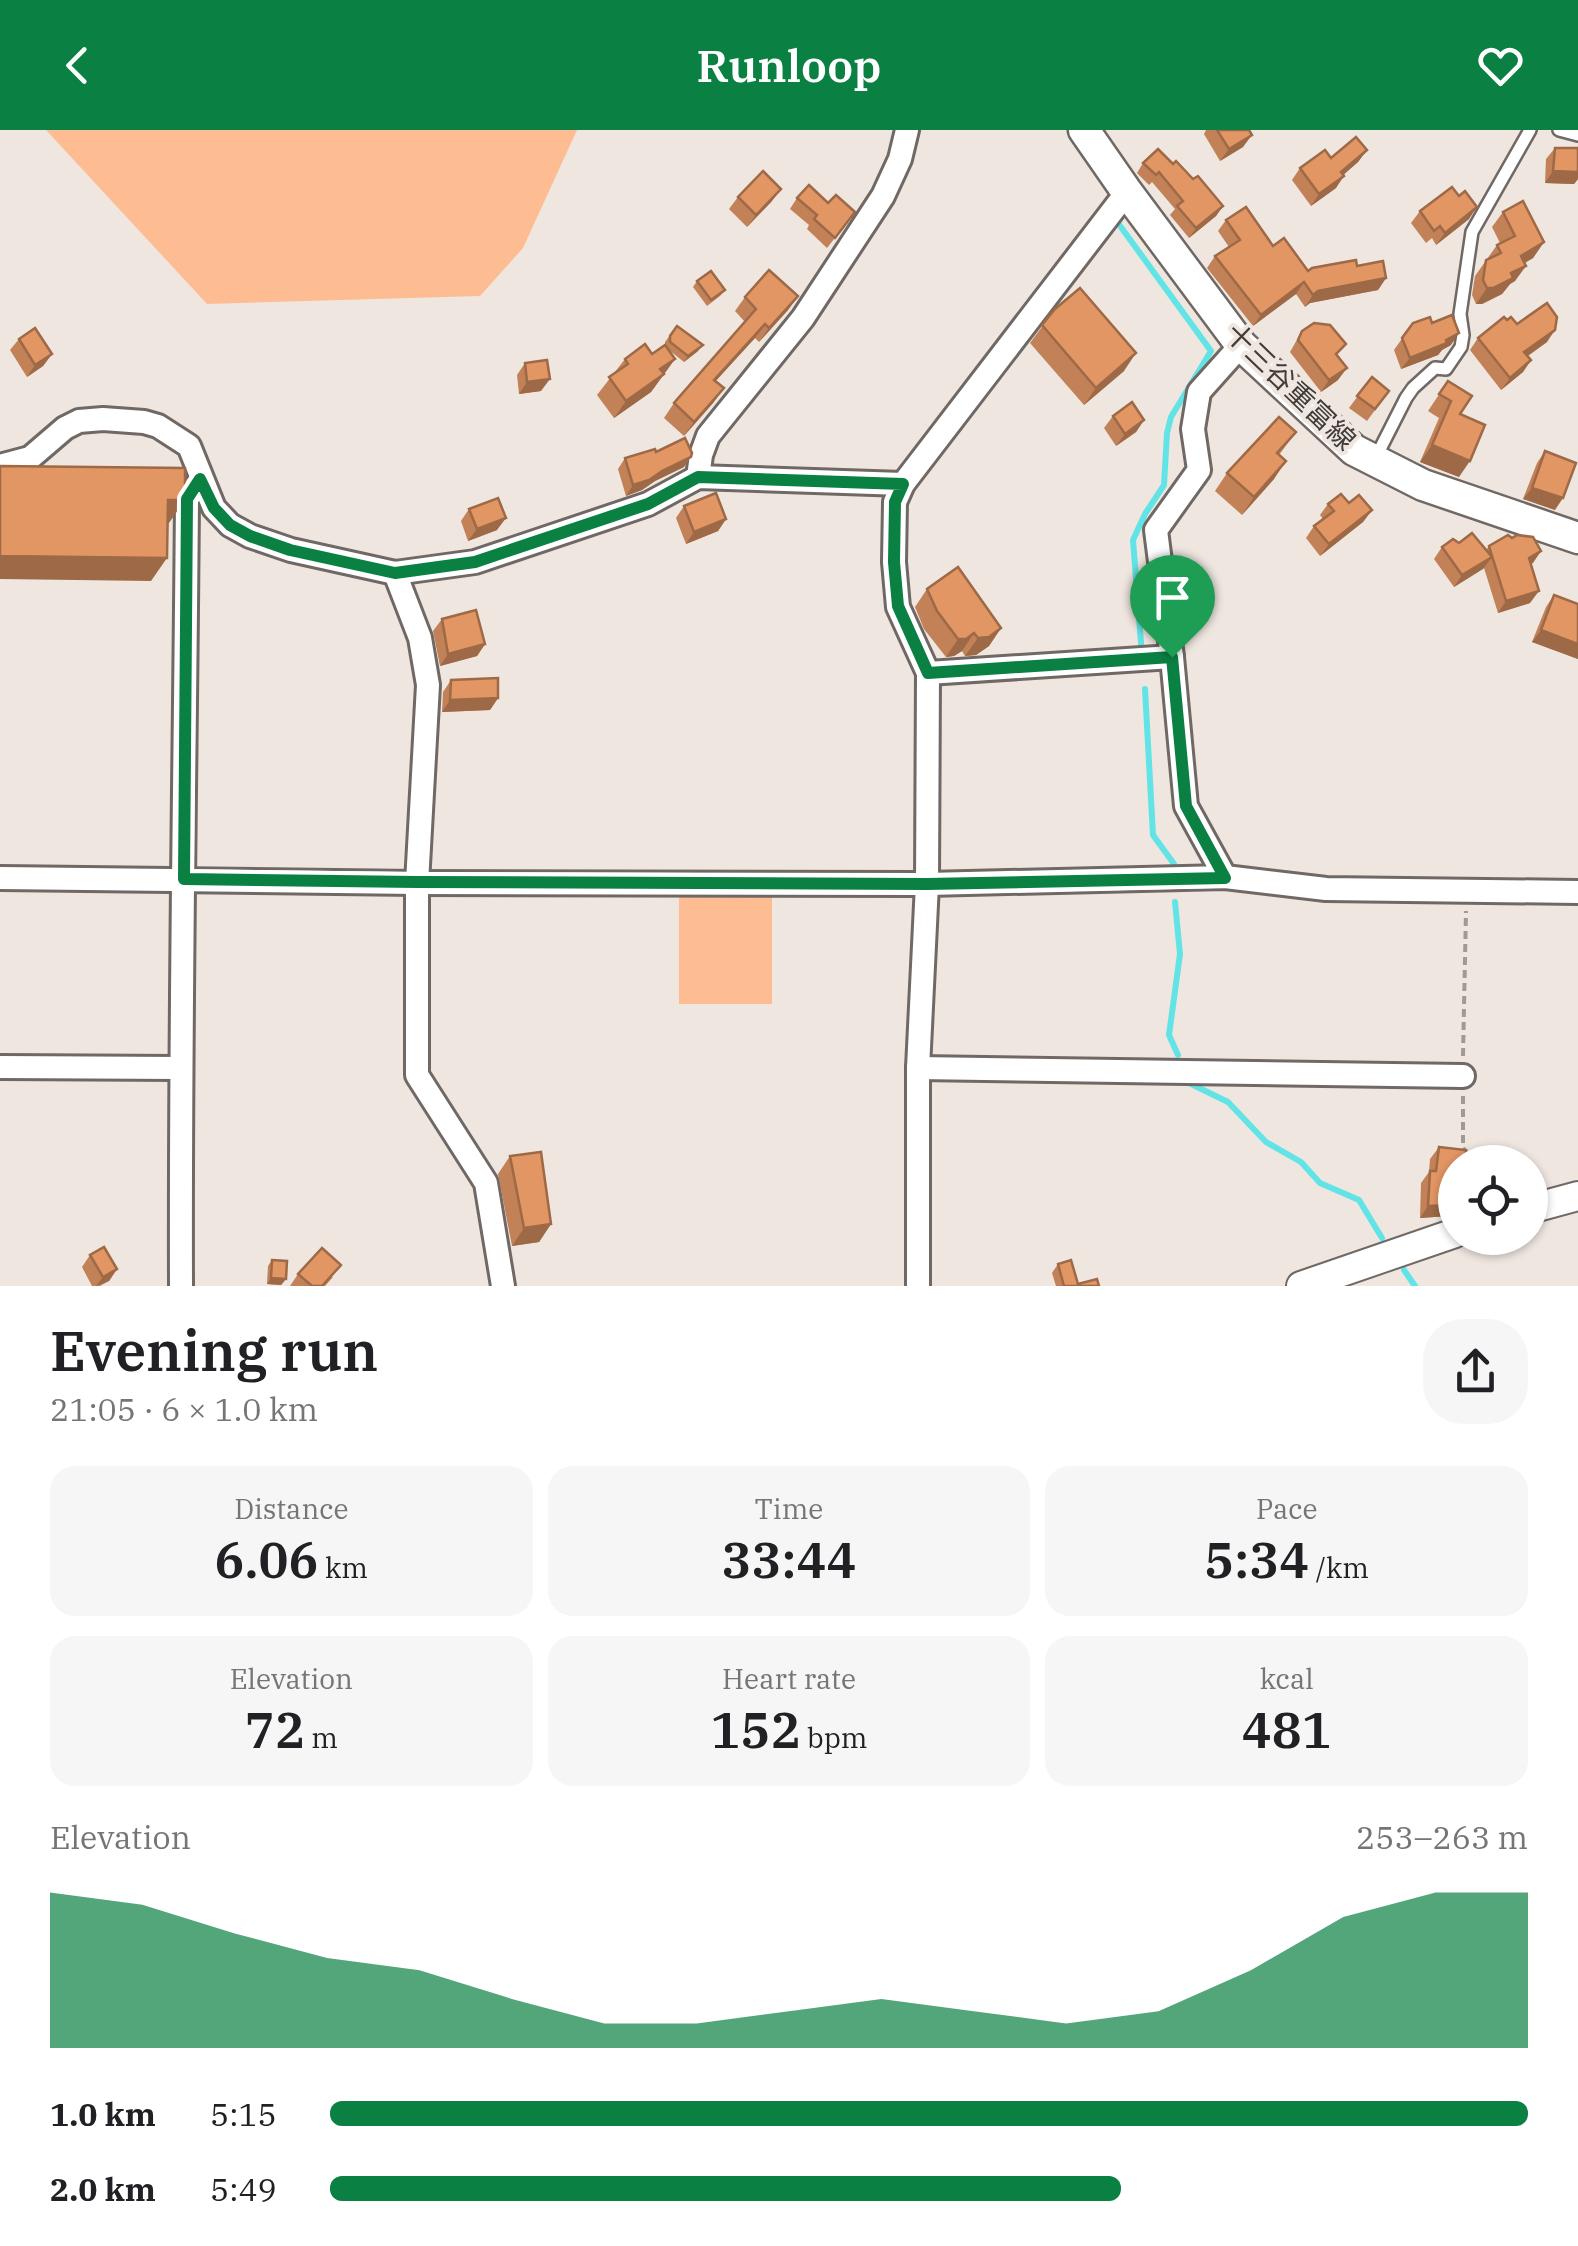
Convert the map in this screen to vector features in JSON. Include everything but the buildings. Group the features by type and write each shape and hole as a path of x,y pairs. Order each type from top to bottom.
{"main road":[{"name":"十三谷重富線","path":"1084,130 1241,345 1354,450 1423,485 1578,538"}],"street":[{"path":"698,477 708,436 804,318 883,196 900,159 907,130"},
{"path":"918,1286 918,1068 927,884 928,673 898,606 895,502 903,484 1127,192"},
{"path":"1225,878 1186,806 1156,530 1199,470 1193,429 1199,392 1241,345"},
{"path":"0,466 30,458 78,421 144,422 158,426 188,446 214,508 230,525 290,550 395,573 475,562 648,504 698,477 903,484"},
{"path":"181,1286 187,499 200,479"},
{"path":"395,573 420,638 428,685 417,882 417,1075 486,1184 503,1286"},
{"path":"928,673 1172,657"},
{"path":"0,878 927,884 1225,878 1326,889 1578,892"},
{"path":"0,1067 180,1068"},
{"path":"918,1068 1463,1076"},
{"path":"1548,1204 1578,1196"},
{"path":"1301,1286 1438,1239"}],"lane":[{"path":"1374,461 1414,388 1436,368 1446,370 1461,347 1460,314 1472,232 1530,130"},
{"path":"1559,130 1578,135"}],"path":[{"path":"1463,1145 1466,891"}],"shaded area":[{"path":"46,130 577,130 523,248 480,296 207,304"},
{"path":"679,897 772,897 772,1004 679,1004"}],"waterway":[{"path":"1118,223 1211,351 1171,417 1164,485 1133,540 1142,656"},
{"path":"1145,689 1153,835 1174,864"},
{"path":"1175,902 1180,954 1169,1035 1178,1055"},
{"path":"1189,1083 1228,1102 1266,1142 1301,1162 1320,1183 1359,1200 1382,1238"},
{"path":"1404,1270 1415,1286"}],"route":[{"path":"698,477 903,484 895,502 898,606 928,673 1172,657 1186,806 1225,878 927,884 184,879 187,499 200,479 214,508 230,525 250,536 290,550 395,573 475,562 648,504 698,477"}]}
